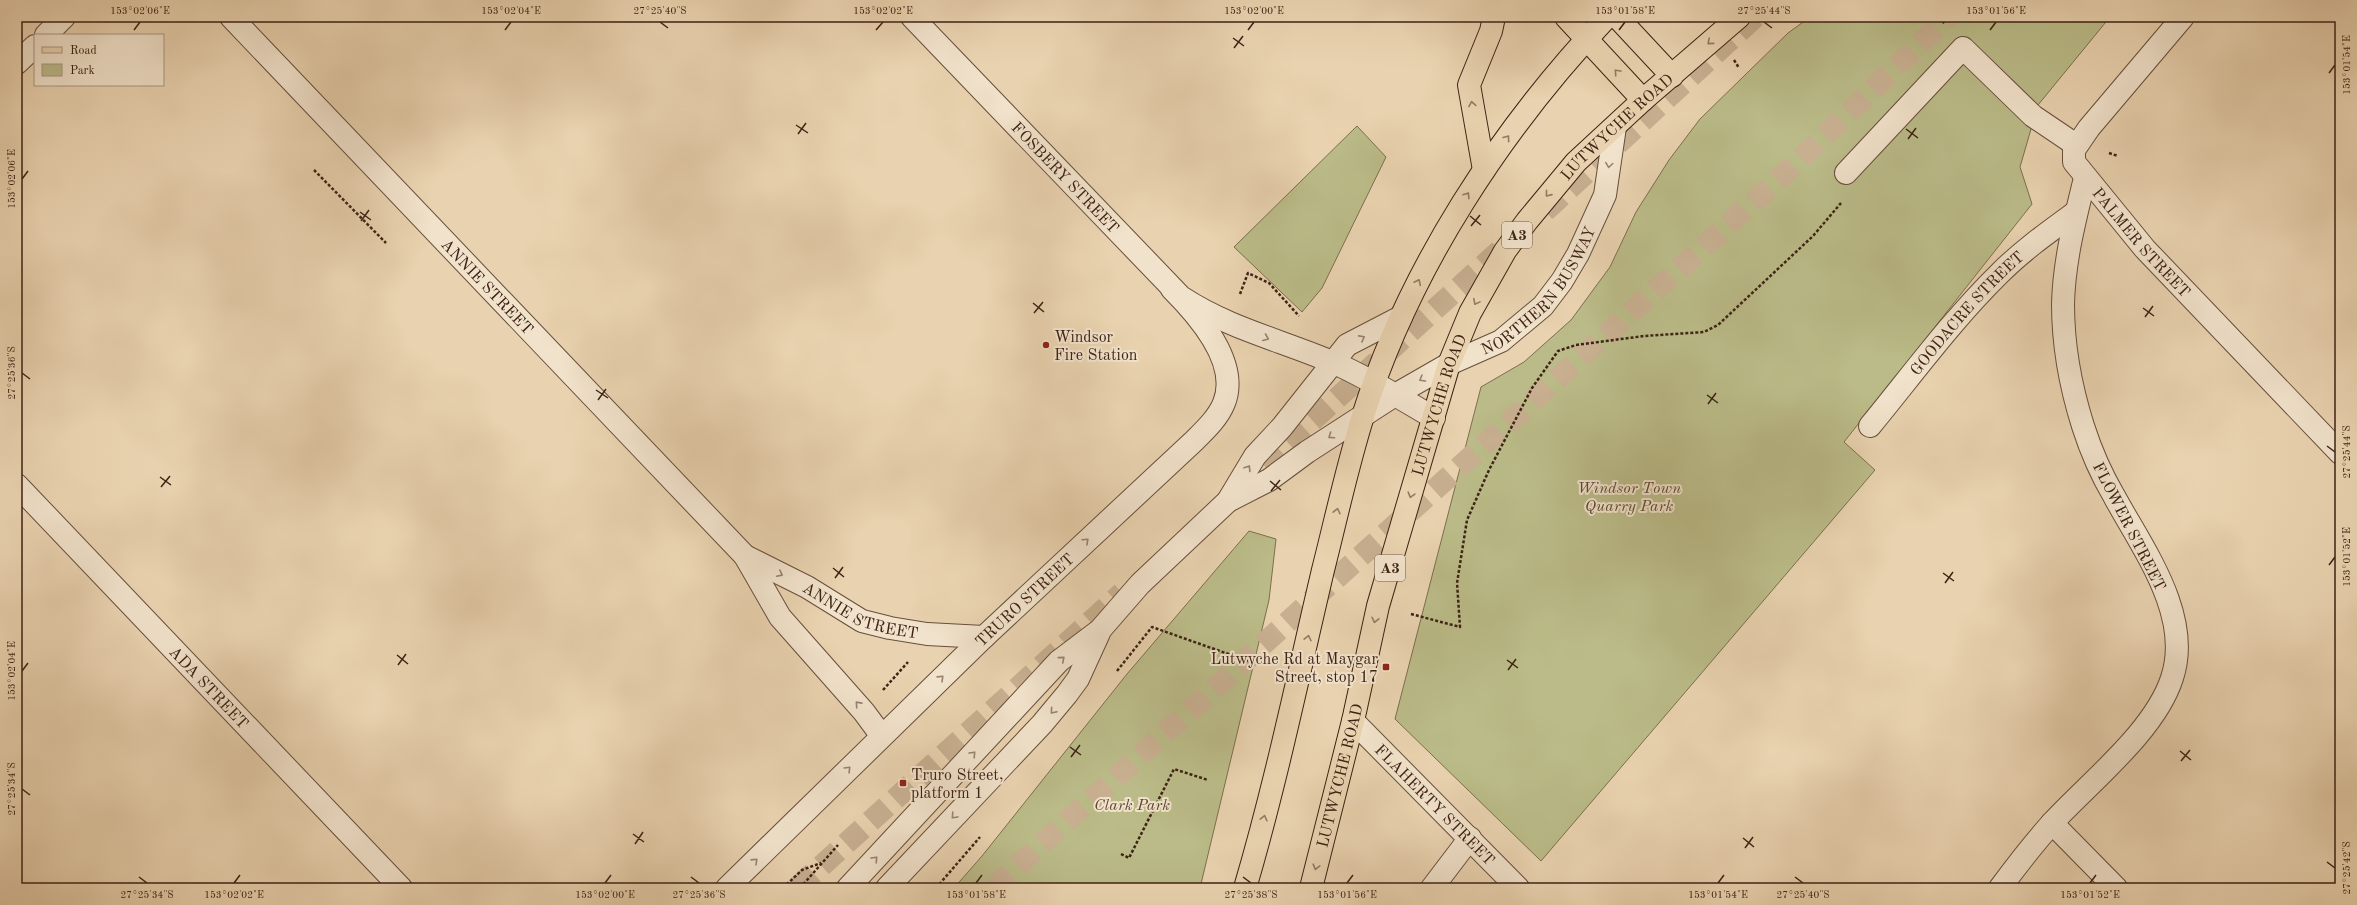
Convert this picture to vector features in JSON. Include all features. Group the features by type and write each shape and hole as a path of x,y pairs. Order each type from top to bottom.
{"main road":[{"path":"1484,170 1469,85 1494,17"},
{"path":"1566,17 1643,100"},
{"path":"1245,888 1278,762 1346,473 1363,414 1401,317 1434,251 1484,170 1586,39 1607,17"},
{"path":"1617,17 1672,76"},
{"name":"LUTWYCHE ROAD","path":"1311,888 1353,721 1378,606 1450,364 1470,313 1505,251 1566,173 1643,100 1740,17"}],"street":[{"path":"47,34 64,17"},
{"name":"ANNIE STREET","path":"231,17 745,556 780,618 864,712 882,735"},
{"name":"FOSBERY STREET","path":"912,17 1172,289 1198,308 1269,340 1333,362 1434,418"},
{"path":"1846,173 1963,48 2032,116 2076,145 2184,17"},
{"path":"17,63 34,47"},
{"name":"NORTHERN BUSWAY","path":"1228,501 1269,480 1363,414 1394,395 1450,364 1501,341 1543,306 1562,281 1578,254 1605,196 1615,126"},
{"name":"PALMER STREET","path":"2076,145 2073,154 2074,162 2085,178 2146,249 2340,452"},
{"name":"FLOWER STREET","path":"2000,888 2026,853 2052,823 2135,737 2160,704 2173,677 2177,647 2172,611 2160,579 2090,447 2078,408 2067,352 2063,304 2068,255 2076,212 2085,178"},
{"name":"GOODACRE STREET","path":"1870,426 1961,315 2000,273 2024,252 2076,212"},
{"name":"TRURO STREET","path":"728,888 882,735 984,637 1194,441 1222,409 1226,398 1227,384 1226,372 1218,348 1200,320 1172,289"},
{"name":"NORTHERN BUSWAY","path":"848,888 1059,661 1100,630 1140,584 1228,501 1255,456 1282,427 1347,346 1401,317"},
{"name":"ADA STREET","path":"17,485 402,888"},
{"name":"ANNIE STREET","path":"745,556 807,587 862,620 890,628 927,634 984,637"},
{"name":"NORTHERN BUSWAY","path":"887,888 1042,724 1067,694 1078,679 1100,630"},
{"name":"FLAHERTY STREET","path":"1353,721 1518,888"},
{"path":"2052,823 2116,888"},
{"path":"1432,888 1470,838"}],"path":[{"path":"1733,58 1739,68"},
{"path":"2114,155 2118,156"},
{"path":"314,170 386,243"},
{"path":"1411,614 1460,627 1457,583 1467,520 1489,470 1532,388 1558,351 1576,345 1644,336 1704,332 1718,325 1813,236 1844,200"},
{"path":"1244,281 1248,273 1269,284 1304,321"},
{"path":"1112,677 1152,627 1248,661"},
{"path":"879,694 910,659"},
{"path":"1121,854 1128,858 1174,770 1208,780"},
{"path":"936,888 985,831"},
{"path":"800,888 838,845"},
{"path":"783,888 802,870 822,862"}],"green space":[{"name":"Windsor Town Quarry Park","path":"1810,17 2110,17 2038,105 2020,167 2032,204 1844,442 1875,470 1541,861 1395,719 1481,387 1524,362 1571,320 1610,267 1636,212 1669,160 1700,119 1788,33"},
{"path":"1357,126 1386,157 1322,288 1302,312 1234,247"},
{"name":"Clark Park","path":"1249,531 1276,539 1269,600 1200,888 954,888 982,856 1127,674"}],"tunnel":[{"path":"1545,211 1755,17"},
{"path":"993,888 1792,167 1948,17"},
{"path":"1239,487 1507,244"},
{"path":"797,888 1122,593"}],"place":[{"name":"Windsor Fire Station","path":"1046,345"},
{"name":"Lutwyche Rd at Maygar Street, stop 17","path":"1386,667"},
{"name":"Truro Street, platform 1","path":"903,783"}]}
